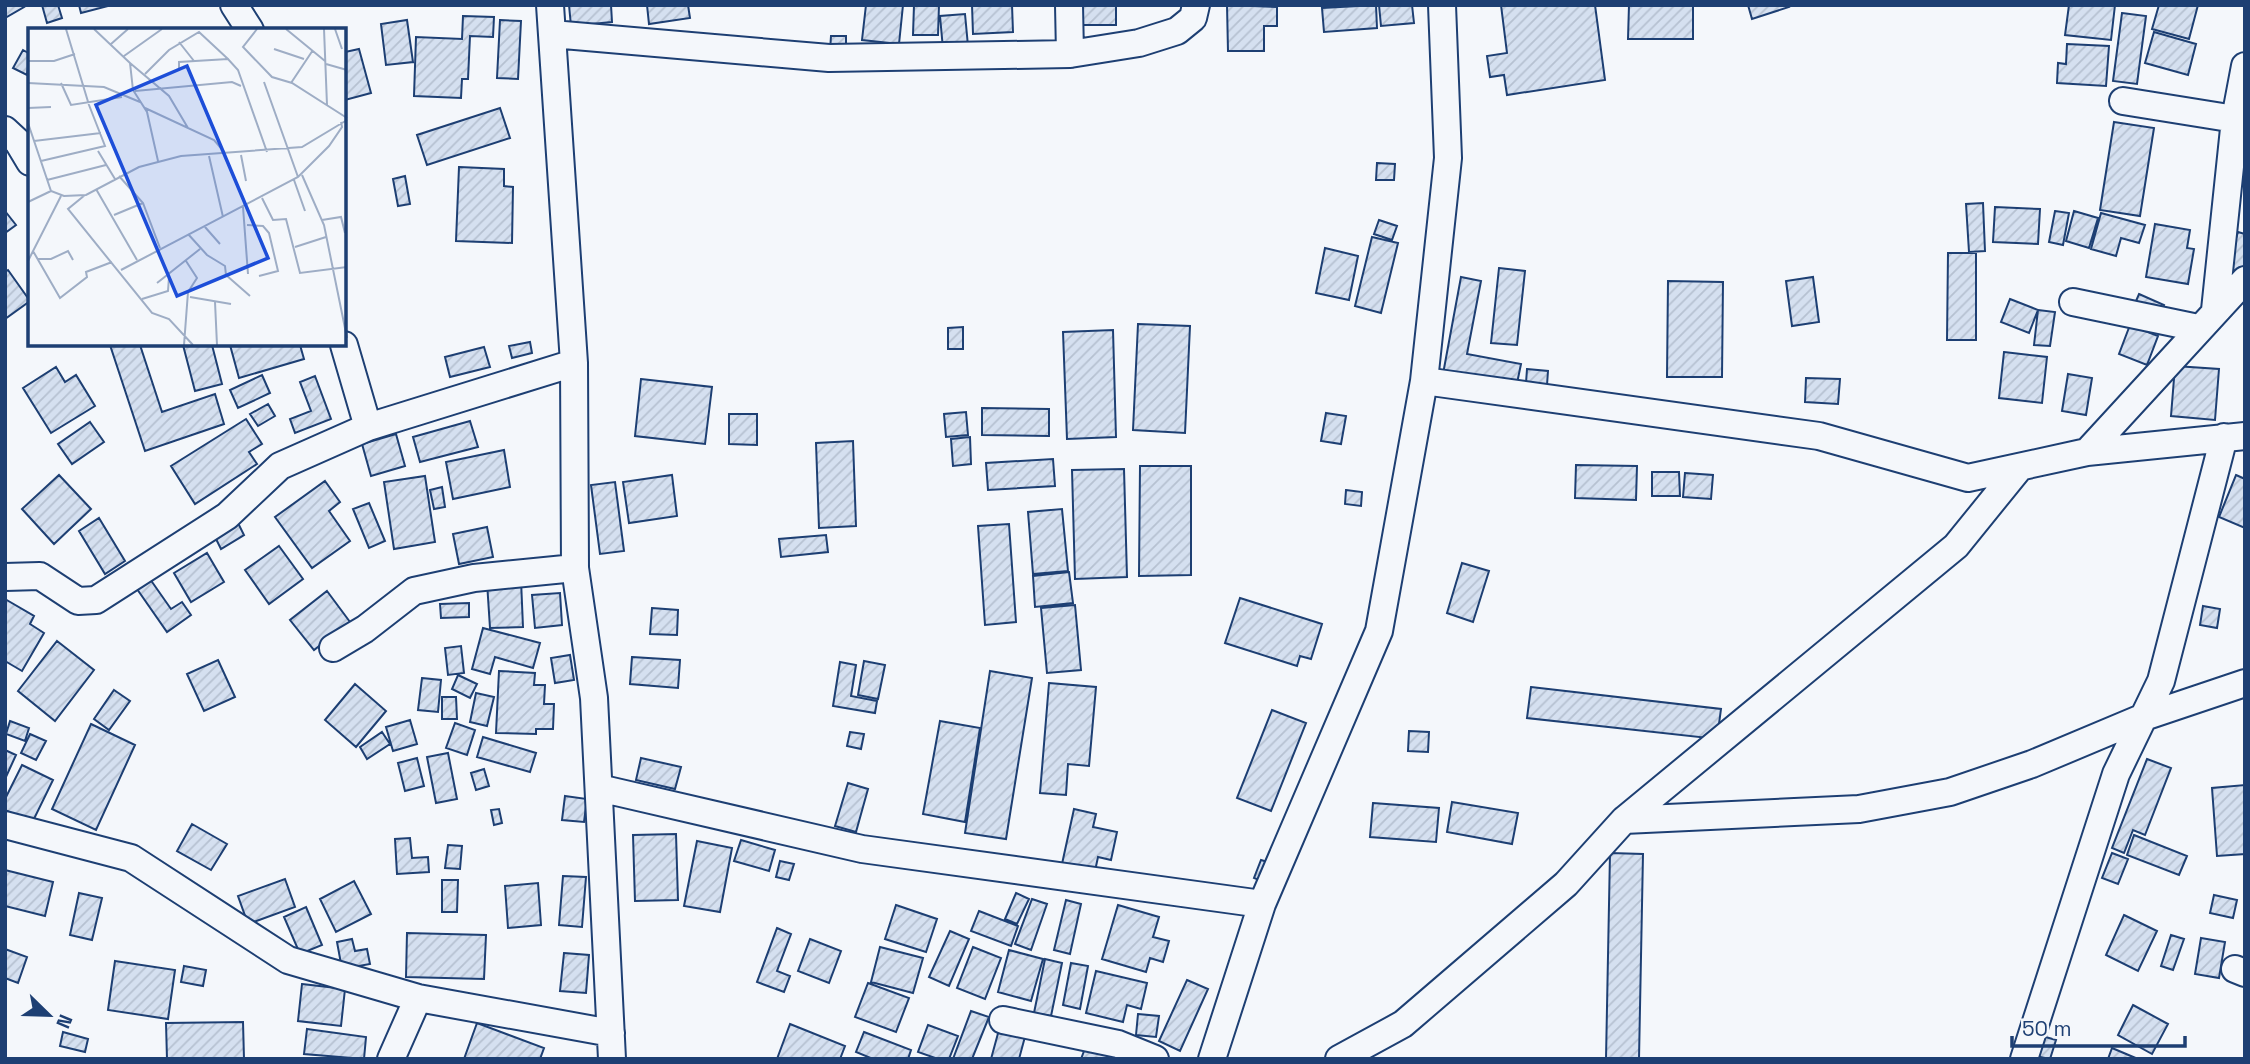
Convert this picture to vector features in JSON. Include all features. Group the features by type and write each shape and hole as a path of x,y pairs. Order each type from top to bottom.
{"street":[{"path":"234,5 249,28"},
{"path":"5,825 131,858 288,960 418,998 611,1046 594,698 575,568 574,363 550,5"},
{"path":"1069,5 1070,54"},
{"path":"552,34 829,58 1070,54 1139,43 1177,31 1194,18 1196,5"},
{"path":"1212,1059 1262,904 1379,631 1424,381 1448,158 1442,5"},
{"path":"2207,319 2245,66"},
{"path":"2123,101 2235,119"},
{"path":"5,130 18,142 28,159"},
{"path":"2087,452 2245,280"},
{"path":"2073,302 2207,319"},
{"path":"344,346 368,427"},
{"path":"5,577 40,576 78,601 96,600 227,516 281,466 368,427 574,363"},
{"path":"1424,381 1819,436 1968,478 2087,452 2234,436 2161,681 2116,774 2024,1059"},
{"path":"1339,1059 1403,1024 1566,884 1624,820 1956,547 2020,467"},
{"path":"333,648 365,629 414,591 474,578 575,568"},
{"path":"1624,820 1858,809 1950,792 2032,764 2144,717 2245,683"},
{"path":"599,788 862,849 1262,904"},
{"path":"391,1059 418,998"},
{"path":"1003,1020 1118,1044 1155,1059"}],"building":[{"path":"5,5 22,5 24,7 5,18"},
{"path":"42,5 58,5 62,18 47,23"},
{"path":"79,5 108,5 108,6 81,13"},
{"path":"569,5 611,5 612,22 571,26"},
{"path":"647,5 688,5 690,18 649,24"},
{"path":"866,5 903,5 899,44 862,40"},
{"path":"914,5 939,5 938,35 913,35"},
{"path":"972,5 1012,5 1013,32 973,34"},
{"path":"1081,5 1116,5 1116,25 1081,25"},
{"path":"1227,5 1277,7 1277,26 1264,26 1264,51 1228,51"},
{"path":"1376,5 1377,28 1324,32 1322,8"},
{"path":"1379,5 1412,5 1414,23 1381,26"},
{"path":"1501,5 1595,5 1605,80 1507,95 1504,75 1490,77 1487,56 1507,53"},
{"path":"1629,5 1693,5 1693,39 1628,39"},
{"path":"1748,5 1788,5 1789,7 1752,19"},
{"path":"2069,5 2115,5 2111,40 2065,35"},
{"path":"2159,5 2198,5 2189,39 2152,29"},
{"path":"2122,13 2146,16 2137,84 2113,81"},
{"path":"965,14 968,46 943,49 940,16"},
{"path":"463,16 494,17 493,37 470,36 468,79 462,79 461,98 414,96 416,37 462,39"},
{"path":"407,20 413,62 386,65 381,24"},
{"path":"500,20 521,21 518,79 497,78"},
{"path":"2154,32 2196,44 2188,75 2145,63"},
{"path":"831,36 846,36 846,52 830,51"},
{"path":"2067,44 2109,46 2106,86 2057,83 2058,63 2066,64"},
{"path":"359,49 371,93 346,100 346,52"},
{"path":"23,50 28,53 27,75 13,68"},
{"path":"500,108 510,138 427,165 417,135"},
{"path":"2114,122 2154,128 2140,216 2100,210"},
{"path":"1377,163 1395,164 1394,180 1376,180"},
{"path":"459,167 504,169 504,186 513,187 512,243 456,241"},
{"path":"405,176 410,204 398,206 393,179"},
{"path":"1983,203 1985,251 1969,252 1966,204"},
{"path":"1995,207 2040,209 2038,244 1993,242"},
{"path":"5,211 16,225 5,233"},
{"path":"2055,211 2069,213 2063,245 2049,242"},
{"path":"2074,211 2098,218 2089,248 2066,241"},
{"path":"2101,213 2145,225 2139,243 2121,238 2116,256 2091,249"},
{"path":"1379,220 1397,226 1392,240 1374,234"},
{"path":"2155,224 2190,230 2187,248 2194,249 2188,284 2146,277"},
{"path":"2238,232 2245,234 2245,262 2239,280 2224,276"},
{"path":"1372,237 1398,243 1381,313 1355,306"},
{"path":"1325,248 1358,256 1349,300 1316,293"},
{"path":"1948,253 1976,253 1976,340 1947,340"},
{"path":"1499,268 1525,271 1517,345 1491,343"},
{"path":"8,270 28,298 28,302 5,319 5,272"},
{"path":"1461,277 1481,281 1467,354 1521,364 1516,388 1443,374"},
{"path":"1813,277 1819,322 1792,326 1786,281"},
{"path":"1668,281 1723,282 1722,377 1667,377"},
{"path":"2139,294 2164,305 2159,318 2133,308"},
{"path":"2010,299 2038,310 2029,333 2001,322"},
{"path":"2038,310 2055,312 2050,346 2034,345"},
{"path":"1138,324 1190,326 1185,433 1133,430"},
{"path":"2130,325 2158,336 2147,365 2119,354"},
{"path":"963,327 963,349 948,349 948,328"},
{"path":"1113,330 1116,437 1067,439 1063,332"},
{"path":"530,342 532,353 512,358 509,346"},
{"path":"110,346 140,346 162,412 215,394 224,424 145,451"},
{"path":"183,346 212,346 222,384 195,391"},
{"path":"230,346 300,346 304,359 239,378"},
{"path":"484,347 490,367 450,377 445,357"},
{"path":"2004,352 2047,357 2042,403 1999,398"},
{"path":"2175,366 2219,369 2215,420 2171,416"},
{"path":"56,367 65,382 76,375 95,406 51,433 23,388"},
{"path":"1527,369 1548,371 1547,385 1526,383"},
{"path":"2068,374 2092,378 2086,415 2062,411"},
{"path":"262,375 270,393 238,408 230,390"},
{"path":"315,376 331,419 295,433 290,419 311,411 300,382"},
{"path":"1806,378 1840,379 1838,404 1805,402"},
{"path":"641,379 712,387 705,444 635,436"},
{"path":"268,404 275,416 258,426 250,414"},
{"path":"982,408 1049,409 1049,436 982,435"},
{"path":"966,412 968,435 946,437 944,414"},
{"path":"1326,413 1346,416 1341,444 1321,441"},
{"path":"729,414 757,414 757,445 729,444"},
{"path":"246,419 262,444 249,452 257,464 195,504 171,466"},
{"path":"470,421 478,447 420,462 413,437"},
{"path":"90,422 104,442 72,464 58,444"},
{"path":"396,434 405,466 371,476 362,444"},
{"path":"970,437 971,464 953,466 951,439"},
{"path":"853,441 856,526 819,528 816,443"},
{"path":"504,450 510,487 453,499 446,462"},
{"path":"1053,459 1055,486 988,490 986,463"},
{"path":"1576,465 1637,466 1636,500 1575,498"},
{"path":"1140,466 1191,466 1191,575 1139,576"},
{"path":"1124,469 1127,577 1075,579 1072,470"},
{"path":"1652,472 1679,472 1680,496 1652,496"},
{"path":"1685,473 1713,475 1711,499 1683,497"},
{"path":"59,475 91,509 54,544 22,509"},
{"path":"672,475 677,516 629,523 623,482"},
{"path":"2236,475 2245,479 2245,528 2219,517"},
{"path":"425,476 435,542 394,549 384,482"},
{"path":"325,481 340,502 329,511 350,541 312,568 275,517"},
{"path":"615,482 624,551 600,554 591,485"},
{"path":"442,487 445,507 434,509 430,490"},
{"path":"1346,490 1362,492 1361,506 1345,504"},
{"path":"369,503 385,541 369,548 353,509"},
{"path":"1062,509 1068,571 1033,574 1028,512"},
{"path":"99,518 125,561 105,574 79,531"},
{"path":"238,523 244,535 221,549 215,537"},
{"path":"1009,524 1016,622 985,625 978,526"},
{"path":"487,527 493,557 459,564 453,534"},
{"path":"826,535 828,552 781,557 779,539"},
{"path":"279,546 303,579 269,604 245,570"},
{"path":"207,553 224,582 191,602 174,573"},
{"path":"1462,563 1489,571 1473,622 1447,613"},
{"path":"1069,572 1073,603 1035,607 1033,576"},
{"path":"150,579 171,609 182,602 191,615 167,632 137,589"},
{"path":"521,580 523,627 490,628 487,582"},
{"path":"327,591 350,622 314,650 290,620"},
{"path":"560,593 562,625 535,628 532,595"},
{"path":"1240,598 1322,624 1311,659 1300,656 1297,666 1225,643"},
{"path":"5,599 34,616 30,624 44,633 22,671 5,661"},
{"path":"469,603 469,617 441,618 440,604"},
{"path":"1075,605 1081,670 1047,673 1041,608"},
{"path":"2203,606 2220,609 2217,628 2200,625"},
{"path":"652,608 678,610 677,635 650,634"},
{"path":"483,628 540,643 533,668 495,657 490,674 472,669"},
{"path":"57,641 94,670 55,721 18,691"},
{"path":"461,646 464,673 448,675 445,648"},
{"path":"570,655 574,680 555,683 551,658"},
{"path":"632,657 680,660 678,688 630,684"},
{"path":"218,660 235,697 204,711 187,674"},
{"path":"864,661 885,665 878,699 858,695"},
{"path":"840,662 856,665 851,696 877,701 875,713 833,706"},
{"path":"499,671 535,673 534,685 545,685 544,704 554,704 553,729 536,729 536,734 496,733"},
{"path":"990,671 1032,678 1006,839 965,833"},
{"path":"458,675 477,684 470,698 452,689"},
{"path":"422,678 441,680 438,712 418,710"},
{"path":"1049,683 1096,687 1089,766 1068,764 1066,795 1040,793"},
{"path":"355,684 386,711 356,747 325,720"},
{"path":"1531,687 1721,709 1717,739 1527,718"},
{"path":"114,690 130,701 109,730 94,719"},
{"path":"476,693 494,697 487,726 470,722"},
{"path":"442,697 456,697 457,719 442,719"},
{"path":"1272,710 1306,723 1271,811 1237,798"},
{"path":"410,720 417,744 393,751 386,727"},
{"path":"10,721 29,728 25,741 6,734"},
{"path":"940,721 980,728 965,822 923,814"},
{"path":"455,723 475,730 467,755 446,748"},
{"path":"91,724 135,745 96,830 52,809"},
{"path":"1409,731 1429,732 1428,752 1408,751"},
{"path":"382,732 390,744 367,759 360,747"},
{"path":"850,732 864,734 861,749 847,746"},
{"path":"30,734 46,741 36,760 21,753"},
{"path":"483,737 536,753 530,772 477,757"},
{"path":"5,750 16,755 5,779"},
{"path":"448,753 457,799 436,803 427,757"},
{"path":"417,758 424,786 405,791 398,763"},
{"path":"641,758 681,767 675,789 636,780"},
{"path":"2147,759 2171,768 2145,835 2133,830 2124,853 2112,848"},
{"path":"22,765 53,780 32,823 5,810 5,799"},
{"path":"484,769 489,786 476,790 471,773"},
{"path":"848,783 868,789 856,832 835,826"},
{"path":"2245,785 2245,854 2217,856 2212,788"},
{"path":"565,796 587,799 584,822 562,820"},
{"path":"1452,802 1518,813 1512,844 1447,832"},
{"path":"1373,803 1439,808 1436,842 1370,837"},
{"path":"499,809 502,823 494,825 491,810"},
{"path":"1074,809 1096,814 1093,827 1117,832 1111,860 1098,857 1095,871 1062,864"},
{"path":"192,824 227,844 211,870 177,851"},
{"path":"676,834 678,900 635,901 633,835"},
{"path":"2134,835 2187,856 2179,875 2127,855"},
{"path":"410,838 412,858 428,857 429,872 397,874 395,839"},
{"path":"741,840 775,850 769,871 734,861"},
{"path":"697,841 732,848 720,912 684,906"},
{"path":"448,845 462,846 460,869 445,868"},
{"path":"1610,853 1643,854 1639,1059 1606,1059"},
{"path":"2112,853 2128,859 2118,884 2102,878"},
{"path":"1261,860 1271,863 1264,882 1254,878"},
{"path":"780,861 794,864 789,880 776,877"},
{"path":"5,870 53,882 45,916 5,906"},
{"path":"563,876 586,877 582,927 559,925"},
{"path":"285,879 295,907 248,924 238,896"},
{"path":"442,880 458,880 457,912 442,912"},
{"path":"354,881 371,914 336,932 320,899"},
{"path":"538,883 541,925 508,928 505,886"},
{"path":"79,893 102,898 92,940 70,935"},
{"path":"1016,893 1029,899 1017,924 1005,919"},
{"path":"2214,895 2237,900 2233,918 2210,913"},
{"path":"1032,899 1047,904 1031,950 1015,944"},
{"path":"1066,900 1081,904 1070,954 1054,950"},
{"path":"896,905 937,919 926,952 885,939"},
{"path":"1118,905 1159,917 1153,937 1169,941 1163,962 1150,958 1146,972 1102,959"},
{"path":"306,907 322,945 300,954 284,917"},
{"path":"979,911 1018,926 1011,946 971,931"},
{"path":"2124,915 2157,931 2138,971 2106,955"},
{"path":"777,928 791,934 777,971 790,976 784,992 757,982"},
{"path":"950,931 969,939 949,986 929,977"},
{"path":"407,933 486,935 484,979 406,977"},
{"path":"2171,935 2184,939 2173,970 2161,966"},
{"path":"2201,938 2225,942 2219,978 2195,974"},
{"path":"352,939 355,951 367,949 370,964 342,969 337,942"},
{"path":"810,939 841,951 829,983 798,971"},
{"path":"880,947 923,958 913,993 871,982"},
{"path":"973,947 1001,958 985,999 957,988"},
{"path":"5,949 27,957 18,983 5,978"},
{"path":"1009,950 1043,959 1031,1001 998,992"},
{"path":"564,953 589,955 586,993 560,991"},
{"path":"1045,959 1062,963 1051,1016 1034,1013"},
{"path":"115,961 175,970 168,1019 108,1010"},
{"path":"1071,963 1088,966 1080,1009 1063,1005"},
{"path":"184,966 206,970 203,986 181,982"},
{"path":"1096,971 1147,983 1141,1009 1127,1005 1123,1022 1086,1013"},
{"path":"1187,980 1208,989 1180,1051 1159,1041"},
{"path":"868,983 909,998 896,1032 855,1017"},
{"path":"302,984 345,989 341,1026 298,1021"},
{"path":"2133,1005 2168,1024 2152,1054 2118,1035"},
{"path":"971,1011 989,1017 972,1059 953,1059"},
{"path":"1138,1014 1159,1016 1156,1037 1136,1035"},
{"path":"243,1022 244,1059 167,1059 166,1023"},
{"path":"477,1023 544,1048 540,1059 464,1059"},
{"path":"790,1024 845,1046 840,1059 777,1059"},
{"path":"928,1025 958,1036 949,1059 938,1059 918,1052"},
{"path":"1000,1026 1026,1033 1019,1059 991,1059"},
{"path":"307,1029 366,1037 364,1059 304,1054"},
{"path":"63,1032 88,1039 85,1052 60,1046"},
{"path":"864,1032 911,1050 908,1059 873,1059 856,1052"},
{"path":"2042,1036 2056,1040 2050,1059 2035,1056"},
{"path":"1086,1046 1117,1057 1117,1059 1081,1059"},
{"path":"2112,1048 2138,1059 2108,1059"}]}
